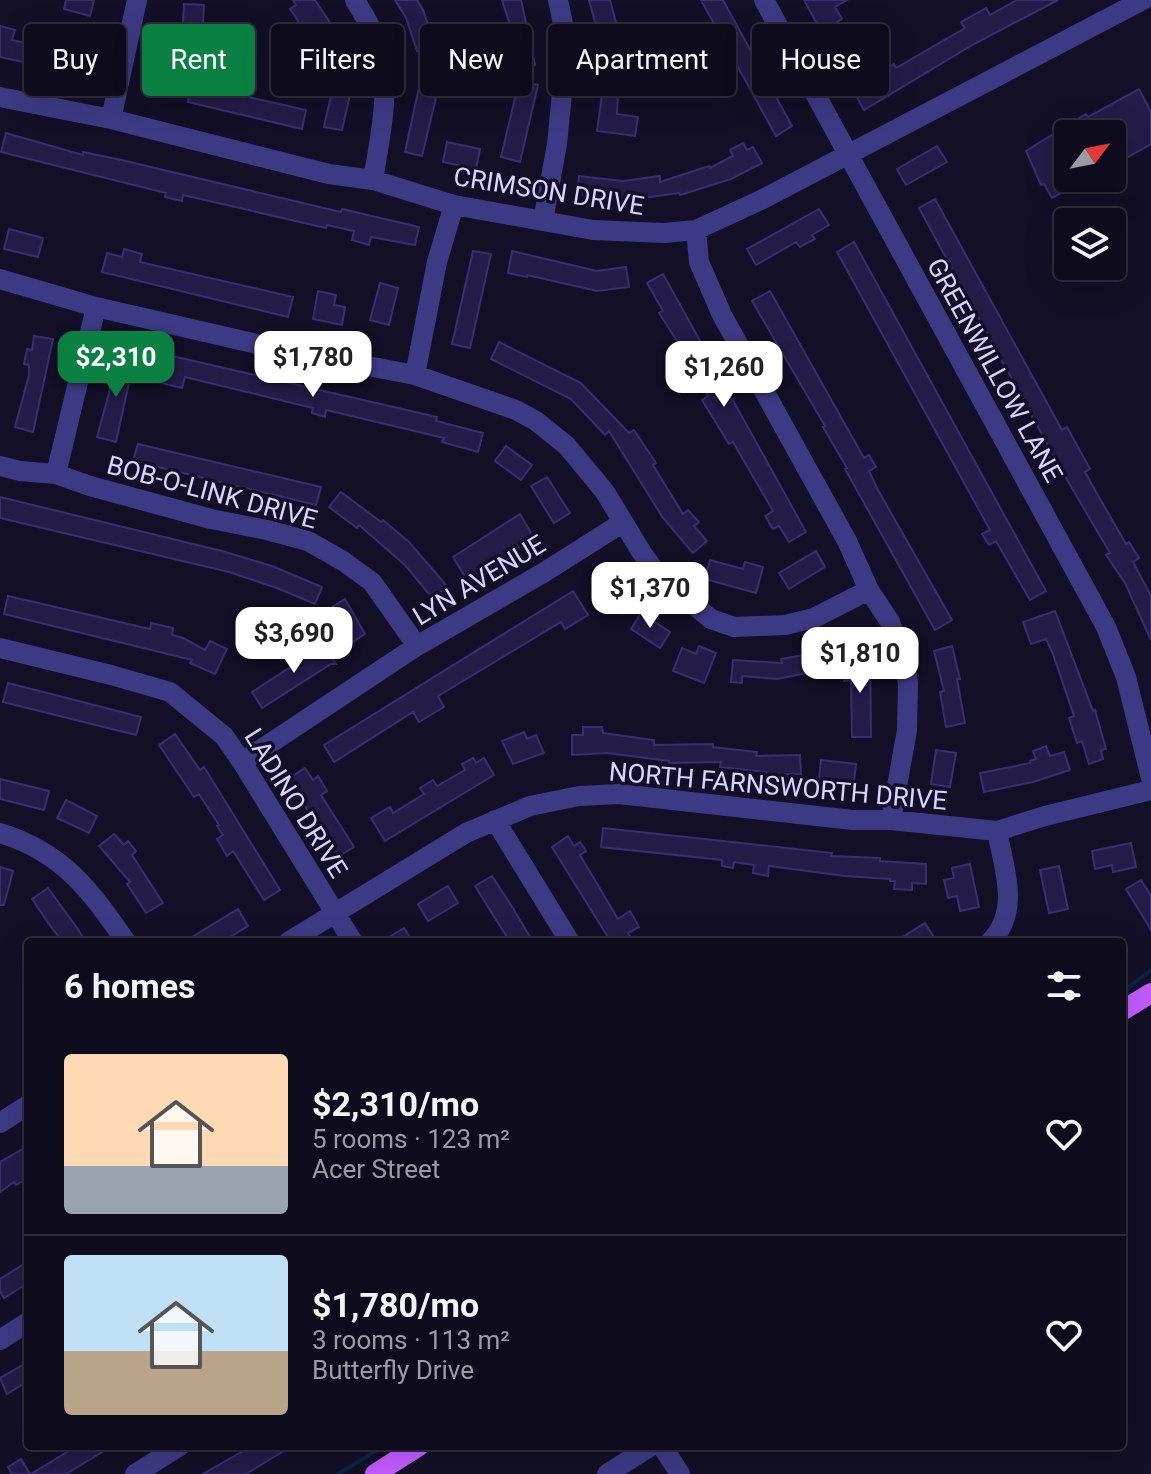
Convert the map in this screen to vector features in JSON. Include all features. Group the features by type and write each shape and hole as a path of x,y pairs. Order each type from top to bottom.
{"main road":[{"path":"1126,1009 1151,993"},
{"path":"375,1474 413,1450"}],"street":[{"path":"111,119 137,0"},
{"path":"355,0 377,40 383,63 381,132 373,180"},
{"path":"543,221 557,144 567,43 558,0"},
{"name":"GREENWILLOW LANE","path":"764,0 1106,627 1126,677 1151,778"},
{"name":"CRIMSON DRIVE","path":"0,97 111,119 329,174 373,180 454,205 607,230 664,233 696,230 763,199 1143,0"},
{"path":"415,375 437,262 454,205"},
{"path":"696,230 699,262 722,315 847,541 869,590 890,622 904,660 908,683 907,730 891,820"},
{"path":"0,279 96,307 279,349 415,375 516,410 536,421 567,446 605,492 660,578 711,619 734,627 757,628 800,622 869,590"},
{"path":"56,474 96,307"},
{"name":"BOB-O-LINK DRIVE","path":"0,466 56,474 211,519 308,541 372,582 417,646"},
{"name":"LYN AVENUE","path":"242,762 417,646 622,523"},
{"name":"LADINO DRIVE","path":"0,648 170,692 224,736 350,938"},
{"name":"NORTH FARNSWORTH DRIVE","path":"294,938 466,833 530,806 579,796 619,794 853,820 891,820 997,831 1151,790"},
{"path":"495,820 568,938"},
{"path":"993,938 1005,921 1010,904 997,831"},
{"path":"0,833 18,838 69,869 92,893 123,938"},
{"path":"0,1123 24,1108"},
{"path":"0,1340 24,1325"},
{"path":"135,1474 174,1450"},
{"path":"607,1474 645,1450"},
{"path":"665,1450 680,1474"}],"building":[{"path":"66,0 94,0 90,16 64,9"},
{"path":"293,0 315,0 331,24 300,24 290,9 296,5"},
{"path":"395,0 417,0 428,24 420,24 420,50 417,51 406,18"},
{"path":"502,0 521,0 526,24 510,24"},
{"path":"589,0 610,0 616,24 596,24"},
{"path":"701,0 723,0 752,53 752,92 736,63 736,24 714,24"},
{"path":"804,0 847,0 835,7 842,19 838,24 817,24"},
{"path":"1017,0 1058,0 974,44 889,95 889,67 894,64 896,68 965,28 961,22 986,8 990,15"},
{"path":"184,4 204,5 203,24 183,24"},
{"path":"0,26 15,30 12,40 24,43 24,62 0,57"},
{"path":"420,83 420,96 436,96 422,156 405,152"},
{"path":"532,84 538,85 520,162 501,157 515,96 532,96"},
{"path":"1139,89 1151,112 1151,144 1126,158 1126,120 1076,120 1086,114 1088,117"},
{"path":"185,96 244,96 306,110 302,129 188,102 189,97"},
{"path":"331,96 350,96 342,130 324,127"},
{"path":"602,96 618,96 617,114 638,117 635,136 597,131"},
{"path":"754,96 776,96 792,126 776,136"},
{"path":"856,96 887,96 864,110"},
{"path":"6,133 83,155 83,152 117,159 341,212 342,209 419,227 415,245 371,237 369,245 352,240 354,231 327,225 326,228 183,195 182,201 165,197 166,193 1,152"},
{"path":"1054,134 1054,192 1063,192 1052,198 1044,184 1041,185 1026,151"},
{"path":"447,142 480,149 476,169 443,162"},
{"path":"743,143 747,150 753,147 762,163 731,179 680,195 628,200 577,194 579,176 623,181 660,176 660,182 710,168 733,156 730,150"},
{"path":"937,146 947,162 906,185 897,169"},
{"path":"935,199 1062,430 1067,427 1090,469 1085,472 1095,490 1126,544 1129,542 1139,558 1133,562 1151,596 1151,640 1125,583 1106,555 1110,553 1059,466 919,208"},
{"path":"819,209 829,225 812,235 815,239 800,247 796,242 756,265 747,249"},
{"path":"9,229 43,238 38,257 4,249"},
{"path":"854,242 1046,591 1030,600 996,541 989,545 982,534 990,530 837,252"},
{"path":"124,249 142,254 140,262 293,297 288,317 102,272 107,253 122,257"},
{"path":"473,251 491,254 470,348 452,344"},
{"path":"512,251 597,271 626,267 629,287 597,291 508,273"},
{"path":"663,274 806,532 789,542 779,526 773,529 765,516 773,511 733,442 729,444 702,400 708,396 694,373 684,379 672,359 684,352 659,313 663,311 647,283"},
{"path":"380,283 398,288 389,325 370,320"},
{"path":"318,291 336,295 334,305 345,307 342,325 313,319"},
{"path":"770,291 864,458 869,455 876,467 869,471 878,490 952,620 935,630 845,469 825,426 752,301"},
{"path":"34,336 53,339 33,432 15,427 29,375 29,365 24,364 27,349 32,350"},
{"path":"499,342 581,383 629,433 634,430 683,514 688,510 699,522 694,526 707,541 693,553 663,518 609,431 605,435 571,399 491,359"},
{"path":"159,353 437,417 436,421 483,433 478,452 442,442 444,438 326,410 325,417 312,413 313,408 185,377 182,388 154,381"},
{"path":"115,356 134,360 116,442 97,437"},
{"path":"138,444 321,487 316,505 133,461"},
{"path":"506,446 532,465 521,480 495,461"},
{"path":"547,477 570,513 554,523 531,486"},
{"path":"341,492 409,542 447,586 433,599 406,566 359,525 357,528 329,507"},
{"path":"0,497 222,551 272,566 322,587 315,604 229,572 0,518"},
{"path":"520,514 534,538 467,580 453,557"},
{"path":"816,551 825,567 789,589 779,573"},
{"path":"710,560 743,569 745,562 763,567 756,593 705,579"},
{"path":"614,566 637,604 622,614 598,576"},
{"path":"573,591 588,615 565,629 561,622 438,696 444,707 419,722 413,712 334,762 324,745"},
{"path":"8,596 150,629 151,623 173,628 172,635 205,650 210,641 227,649 215,674 190,663 192,660 4,614"},
{"path":"345,599 365,634 349,644 329,609"},
{"path":"1055,611 1095,710 1106,749 1101,750 1103,759 1089,764 1082,741 1077,743 1069,718 1074,716 1053,654 1046,639 1031,644 1023,622"},
{"path":"641,613 670,632 660,648 631,629"},
{"path":"325,645 336,664 331,664 262,708 252,692 295,664 291,658 308,648 311,653"},
{"path":"699,646 716,653 704,683 673,671 682,648 696,654"},
{"path":"952,646 965,723 946,727 940,692 944,691 934,651"},
{"path":"820,652 823,670 777,679 742,676 742,683 731,682 733,660 782,663 781,659"},
{"path":"870,655 871,737 852,737 851,680 844,681 844,667 851,667 850,656"},
{"path":"8,683 141,717 136,735 3,702"},
{"path":"583,727 602,727 603,733 654,740 654,745 713,744 713,747 757,752 756,756 800,755 801,774 766,775 766,772 720,767 721,762 669,763 607,753 572,755 572,735 583,735"},
{"path":"524,732 527,739 536,735 544,753 513,764 502,741"},
{"path":"175,734 200,770 204,767 280,890 264,900 233,851 227,856 217,839 223,835 219,825 199,794 194,797 159,745"},
{"path":"1046,746 1050,756 1064,752 1070,770 1033,782 984,792 980,773 1030,763 1036,759 1033,751"},
{"path":"936,750 956,753 950,787 931,784"},
{"path":"473,758 476,763 484,758 494,775 385,841 371,818 390,807 393,813 424,794 420,788 433,780 437,786 465,770 462,764"},
{"path":"821,760 856,764 854,782 819,780"},
{"path":"305,768 313,780 318,776 327,791 321,795 354,847 337,857 288,779"},
{"path":"0,779 49,791 44,810 0,799"},
{"path":"66,800 97,816 89,833 57,818"},
{"path":"603,828 832,853 831,856 926,864 926,884 912,883 912,890 894,889 895,881 890,879 769,866 768,876 753,873 754,865 734,862 733,868 722,866 722,860 601,847"},
{"path":"114,834 124,845 128,841 136,851 132,855 163,903 146,913 127,884 130,882 99,846"},
{"path":"568,836 574,846 580,842 586,851 580,855 618,919 630,911 639,927 628,933 631,938 609,938 552,847"},
{"path":"1131,843 1136,867 1113,872 1112,865 1095,869 1092,851"},
{"path":"970,864 979,907 960,911 957,896 948,898 944,880 954,878 952,868"},
{"path":"1059,866 1068,909 1049,913 1040,870"},
{"path":"0,867 13,871 4,905 0,905"},
{"path":"492,876 531,938 508,938 475,886"},
{"path":"1141,880 1151,896 1151,930 1126,889"},
{"path":"448,886 458,903 428,921 418,904"},
{"path":"48,888 83,938 60,938 32,899"},
{"path":"238,909 248,926 228,938 191,938"},
{"path":"925,923 934,938 901,938"},
{"path":"404,928 410,938 388,938"},
{"path":"24,1148 24,1180 16,1185 14,1182 0,1192 0,1162"},
{"path":"24,1264 24,1286 4,1298 0,1291 0,1279"},
{"path":"24,1364 24,1383 7,1394 0,1378"},
{"path":"70,1450 105,1450 66,1474 31,1474"},
{"path":"245,1450 285,1450 246,1474 203,1474"},
{"path":"21,1459 30,1474 12,1474 8,1467"}],"waterway":[{"path":"1126,989 1151,970"},
{"path":"338,1474 377,1450"}]}
